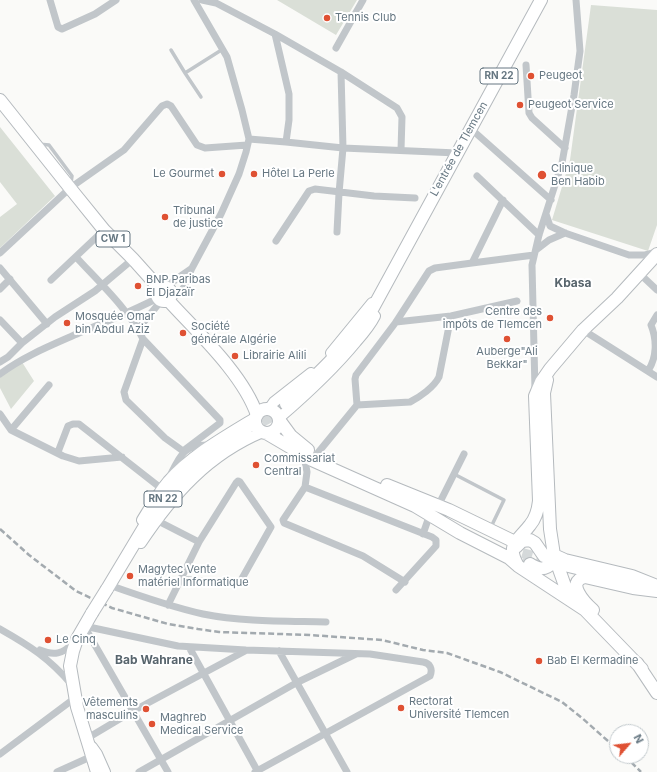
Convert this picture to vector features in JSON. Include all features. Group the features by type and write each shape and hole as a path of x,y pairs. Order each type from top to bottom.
{"main road":[{"name":"L'entrée de Tlemcen","path":"286,404 320,373 345,345 361,325 378,299 541,0"},
{"name":"CW 1","path":"0,100 104,230 133,259 163,295 227,366 262,413"},
{"path":"512,547 531,525 535,518 539,501 535,396 541,382 550,368 583,330 618,298 657,253"},
{"name":"L'entrée de Tlemcen","path":"117,573 124,551 149,509 165,486 186,463 210,445 262,413 303,380 324,360 369,306 378,299"},
{"name":"L'entrée de Tlemcen","path":"279,420 318,385 346,354 372,322 376,313 378,299"},
{"path":"530,564 540,568 547,568 552,563 549,556 550,529 544,393 550,368"},
{"path":"313,458 291,436 279,420 277,413 262,413 256,424 264,432 313,458 417,502 512,547"},
{"path":"264,432 270,433 277,429 279,420"},
{"name":"RN 22","path":"117,573 149,519 169,490 192,468 246,430"},
{"name":"L'entrée de Tlemcen","path":"97,772 86,739 71,675 71,658 77,639 117,573 133,554 156,520 189,481 202,469 234,447 264,432"},
{"path":"436,511 490,530 512,547 515,561 518,566"},
{"path":"436,511 460,533 509,558 518,566 585,610 642,670"},
{"path":"512,547 522,541 530,540 535,543 549,556 574,602"},
{"path":"549,556 632,576 657,586"},
{"path":"564,566 657,590"},
{"path":"657,590 633,588 586,577 580,579 576,584 577,591 614,632 642,670 657,694"},
{"name":"L'entrée de Tlemcen","path":"86,739 91,772"},
{"name":"L'entrée de Tlemcen","path":"86,739 97,754 105,772"}],"street":[{"path":"50,0 58,27 62,29 95,14 116,0"},
{"path":"0,374 14,363 44,348 127,314 163,295 180,293 184,287 192,268 221,214 239,174 248,142 242,110 227,57 194,0"},
{"path":"202,0 216,3 275,34 341,72 397,108 402,117 401,150"},
{"path":"336,48 363,0"},
{"path":"535,396 532,265 539,235 551,200 565,148 580,51 576,0"},
{"path":"578,12 579,0"},
{"path":"578,12 582,0"},
{"path":"275,34 289,94 289,120 286,142"},
{"path":"526,65 529,113 532,118 565,148"},
{"path":"337,232 343,148 341,72"},
{"path":"0,253 70,188 124,150 162,106 167,104 171,106 197,145 205,148 248,142 286,142 343,148 457,153"},
{"path":"470,128 551,200"},
{"path":"477,176 539,235"},
{"path":"276,241 309,191 315,189 339,193 415,198"},
{"path":"472,263 503,200"},
{"path":"546,214 550,226 565,233 629,255 657,253"},
{"path":"51,280 104,230"},
{"path":"405,582 363,556 285,524 283,520 305,487 307,472 313,458 357,406 356,376 396,322 429,271 435,268 535,252 549,240 565,233"},
{"path":"58,452 68,426 72,424 79,424 122,458 165,486 183,451 221,422 143,339 127,314 76,257"},
{"path":"0,362 55,317 95,292 133,259"},
{"path":"0,268 47,324"},
{"path":"138,329 163,295 192,268"},
{"path":"640,274 657,290"},
{"path":"0,289 10,279"},
{"path":"396,322 451,316 517,301"},
{"path":"648,371 653,364 655,350 655,334 651,325 657,315"},
{"path":"357,406 410,402 416,399 437,381 451,316"},
{"path":"0,320 22,343"},
{"path":"583,330 657,377"},
{"path":"143,339 124,392 126,400 165,438 183,451"},
{"path":"11,430 49,385"},
{"path":"0,414 11,430 79,461 122,458"},
{"path":"183,451 197,446 210,445"},
{"path":"423,534 464,454"},
{"path":"168,605 180,579 199,542 236,483 238,481 240,482 271,524 271,530 240,582 237,584 180,579"},
{"path":"305,487 434,538 437,544 405,582 396,590"},
{"path":"156,520 199,542"},
{"path":"108,587 204,614 249,619 326,622"},
{"path":"84,626 169,645 189,647 370,654 423,662 430,665 431,673 430,676 257,772 189,647"},
{"path":"84,626 168,772"},
{"path":"0,628 31,647 57,668 74,692 0,754"},
{"path":"31,647 46,653 55,654 64,651 77,639"},
{"path":"86,739 133,711 246,650"},
{"path":"278,651 347,772"},
{"path":"138,772 296,683 358,654"},
{"path":"57,772 88,758"}],"lane":[{"path":"186,73 223,49"},
{"path":"171,50 201,97"},
{"path":"454,474 504,500 490,530"}],"shaded area":[{"name":"Tennis Club","path":"277,0 357,0 336,35"},
{"path":"591,5 657,10 657,225 648,251 552,220 570,160"},
{"path":"0,127 55,196 0,248 0,217 17,204 0,182"},
{"path":"22,362 34,381 11,409 0,388 0,377"}],"tunnel":[{"path":"246,430 269,417 286,404"},
{"path":"508,549 550,561"},
{"path":"508,549 530,564"}],"railway":[{"path":"0,529 29,555 76,591 112,608 168,624 219,632 310,635 382,640 423,650 447,653 500,672 562,702 609,742"},
{"path":"633,764 641,772"}],"place":[{"name":"Tennis Club","path":"327,18"},
{"name":"Peugeot","path":"531,76"},
{"name":"Peugeot Service","path":"520,105"},
{"name":"Le Gourmet","path":"222,174"},
{"name":"Hôtel La Perle","path":"254,174"},
{"name":"Clinique Ben Habib","path":"542,175"},
{"name":"Tribunal de justice","path":"165,217"},
{"name":"BNP Paribas El Djazaïr","path":"138,286"},
{"name":"Centre des impôts de Tlemcen","path":"550,318"},
{"name":"Mosquée Omar bin Abdul Aziz","path":"67,323"},
{"name":"Société générale Algérie","path":"183,333"},
{"name":"Auberge\"Ali Bekkar\"","path":"507,339"},
{"name":"Librairie Alili","path":"235,356"},
{"name":"Commissariat Central","path":"256,465"},
{"name":"Magytec Vente matériel Informatique","path":"130,576"},
{"name":"Le Cinq","path":"48,640"},
{"name":"Bab El Kermadine","path":"539,661"},
{"name":"Rectorat Université Tlemcen","path":"401,708"},
{"name":"Vêtements masculins","path":"146,709"},
{"name":"Maghreb Medical Service","path":"152,724"}],"district":[{"name":"Kbasa","path":"573,283"},
{"name":"Bab Wahrane","path":"154,660"}]}
